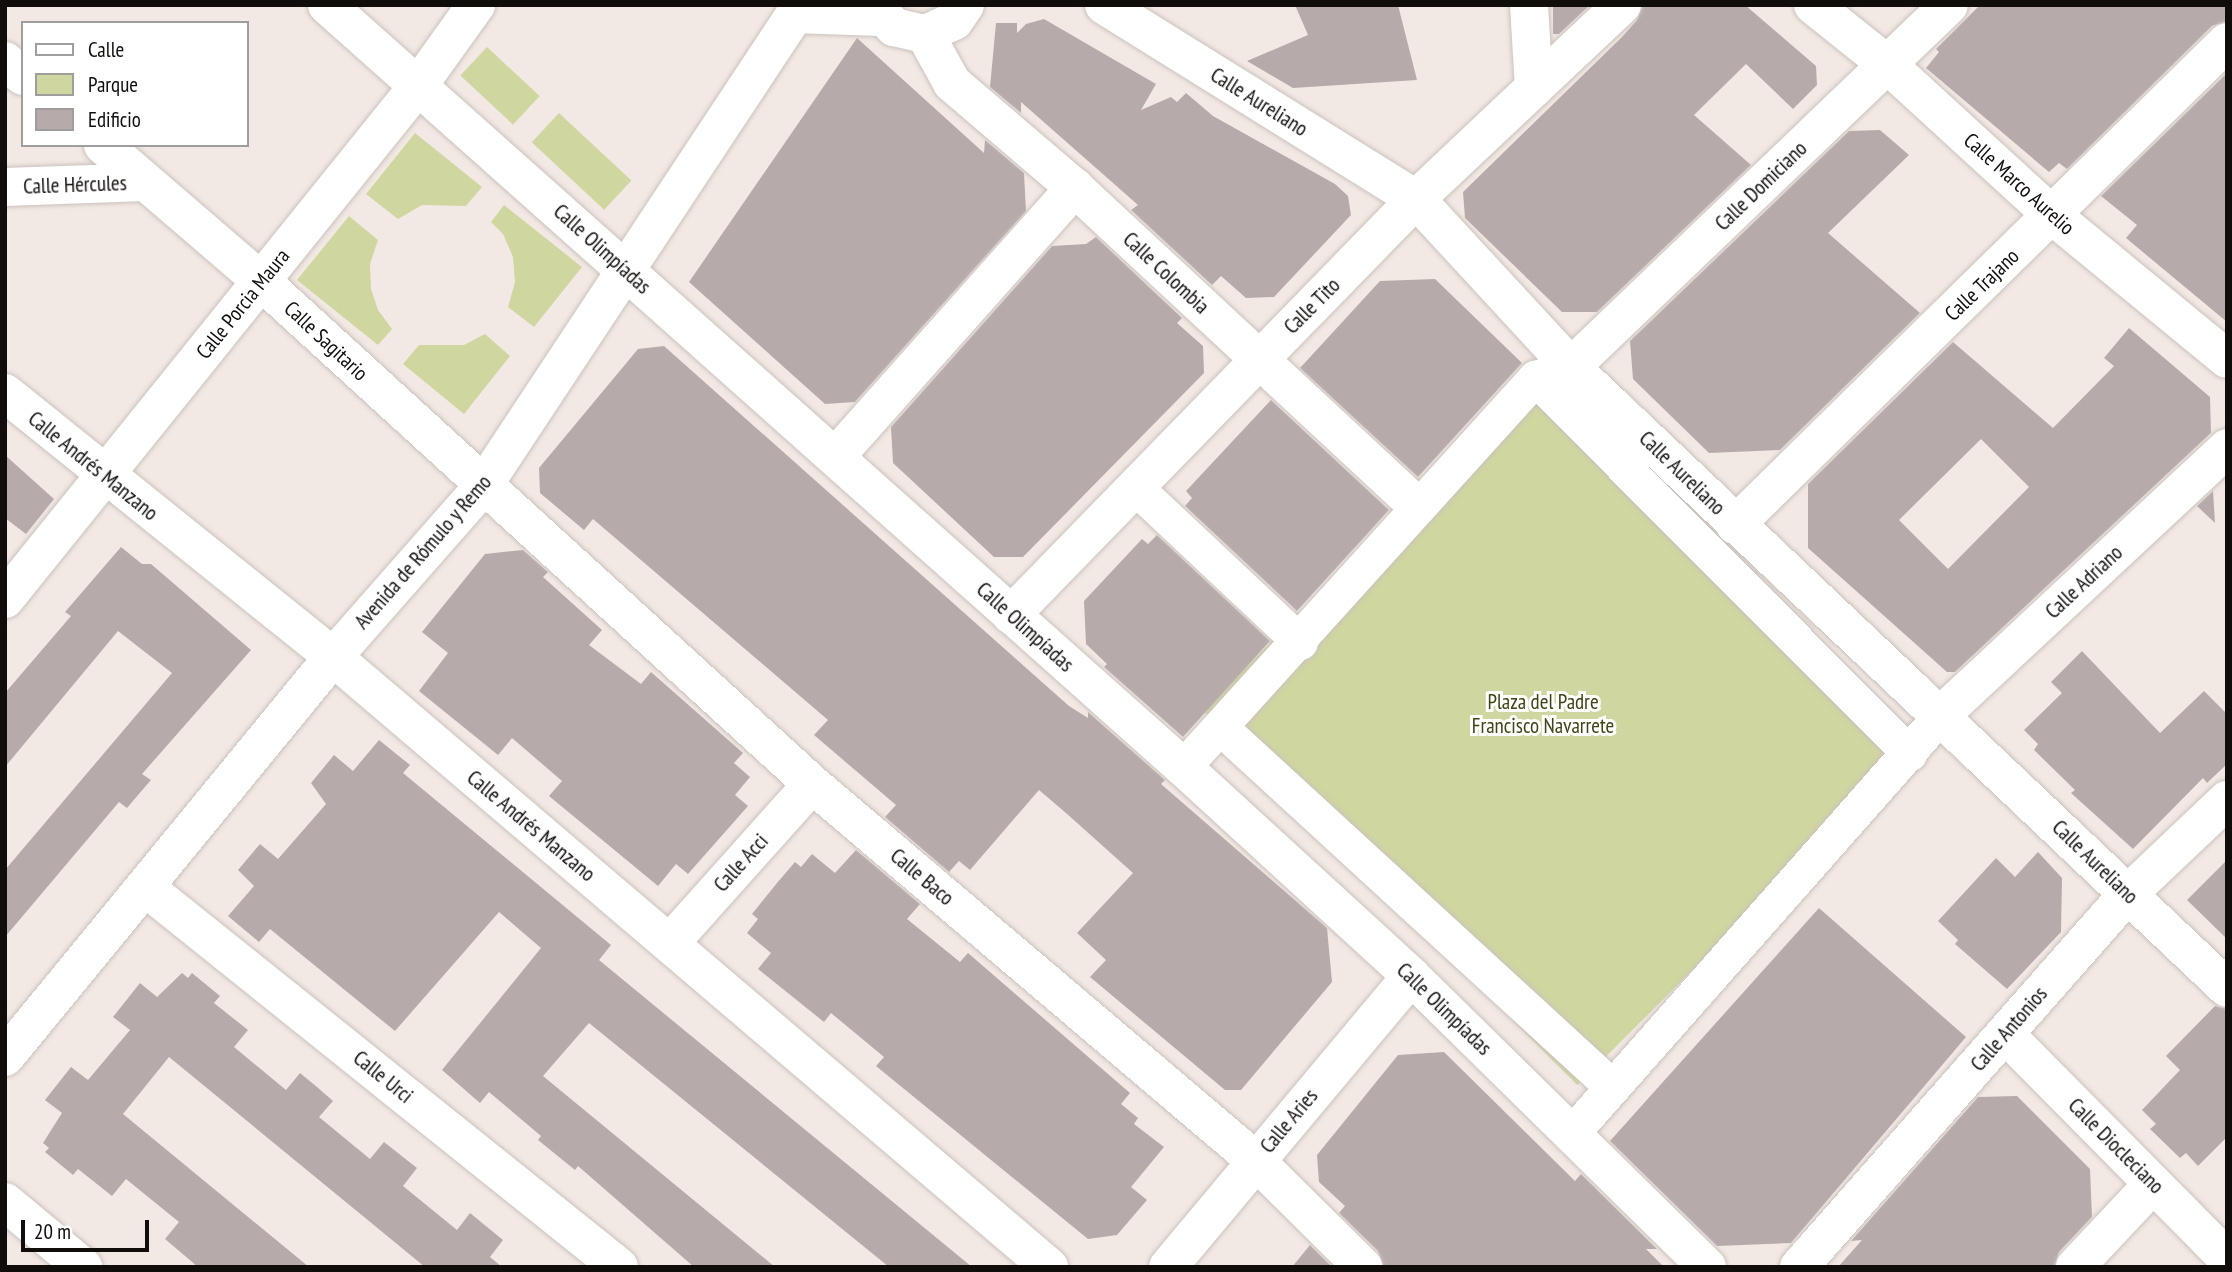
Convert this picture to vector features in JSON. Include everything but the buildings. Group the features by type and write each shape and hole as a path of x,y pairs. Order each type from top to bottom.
{"street":[{"name":"Calle Olimpíadas","path":"327,5 1183,767 1411,976 1707,1267"},
{"name":"Calle Porcia Maura","path":"5,599 418,86 476,5"},
{"path":"877,11 894,27 925,34 954,21 965,5"},
{"name":"Calle Aureliano","path":"1104,5 1416,200 1572,367 1735,525 1941,715 2227,988"},
{"path":"1529,5 1534,88"},
{"name":"Calle Tito","path":"1011,615 1416,200 1622,5"},
{"name":"Calle Marco Aurelio","path":"1814,5 1888,65 2053,216 2227,359"},
{"name":"Calle Domiciano","path":"1572,367 1949,5"},
{"name":"Avenida de Rómulo y Remo","path":"5,1057 333,657 483,485 802,10 877,11"},
{"name":"Calle Colombia","path":"925,34 951,83 1075,188 1417,506"},
{"name":"Calle Trajano","path":"1735,525 2053,216 2227,42"},
{"path":"5,61 21,74"},
{"name":"Calle Sagitario","path":"105,147 261,281 483,485"},
{"name":"Calle Hércules","path":"5,187 145,182"},
{"path":"835,457 1075,188"},
{"path":"1183,767 1300,642 1417,506 1535,378 1572,367"},
{"path":"1535,378 1909,753"},
{"name":"Calle Andrés Manzano","path":"5,393 104,476 333,657 1049,1267"},
{"name":"Calle Adriano","path":"1941,715 2227,448"},
{"name":"Calle Baco","path":"483,485 812,784 1256,1161 1363,1267"},
{"path":"1136,488 1300,642"},
{"path":"1571,1134 1610,1085 1941,715"},
{"path":"1220,727 1610,1085"},
{"name":"Calle Acci","path":"670,943 812,784"},
{"name":"Calle Antonios","path":"1799,1267 2128,894 2227,800"},
{"name":"Calle Urci","path":"146,888 619,1267"},
{"name":"Calle Aries","path":"1168,1267 1411,976"},
{"name":"Calle Diocleciano","path":"2005,1034 2227,1258"},
{"path":"2075,1267 2153,1184"},
{"path":"5,1202 83,1267"}],"green space":[{"path":"487,47 540,96 513,125 460,76"},
{"path":"559,113 631,181 604,210 532,142"},
{"path":"415,133 482,187 466,206 422,205 398,219 366,194"},
{"path":"504,205 582,267 534,327 508,307 515,282 513,257 503,234 491,222"},
{"path":"349,216 378,240 370,264 371,289 378,310 392,329 378,345 297,280"},
{"path":"485,334 510,356 464,414 403,364 419,345 464,345"},
{"name":"Plaza del Padre Francisco Navarrete","path":"1535,378 1910,753 1577,1085 1203,710"}]}
